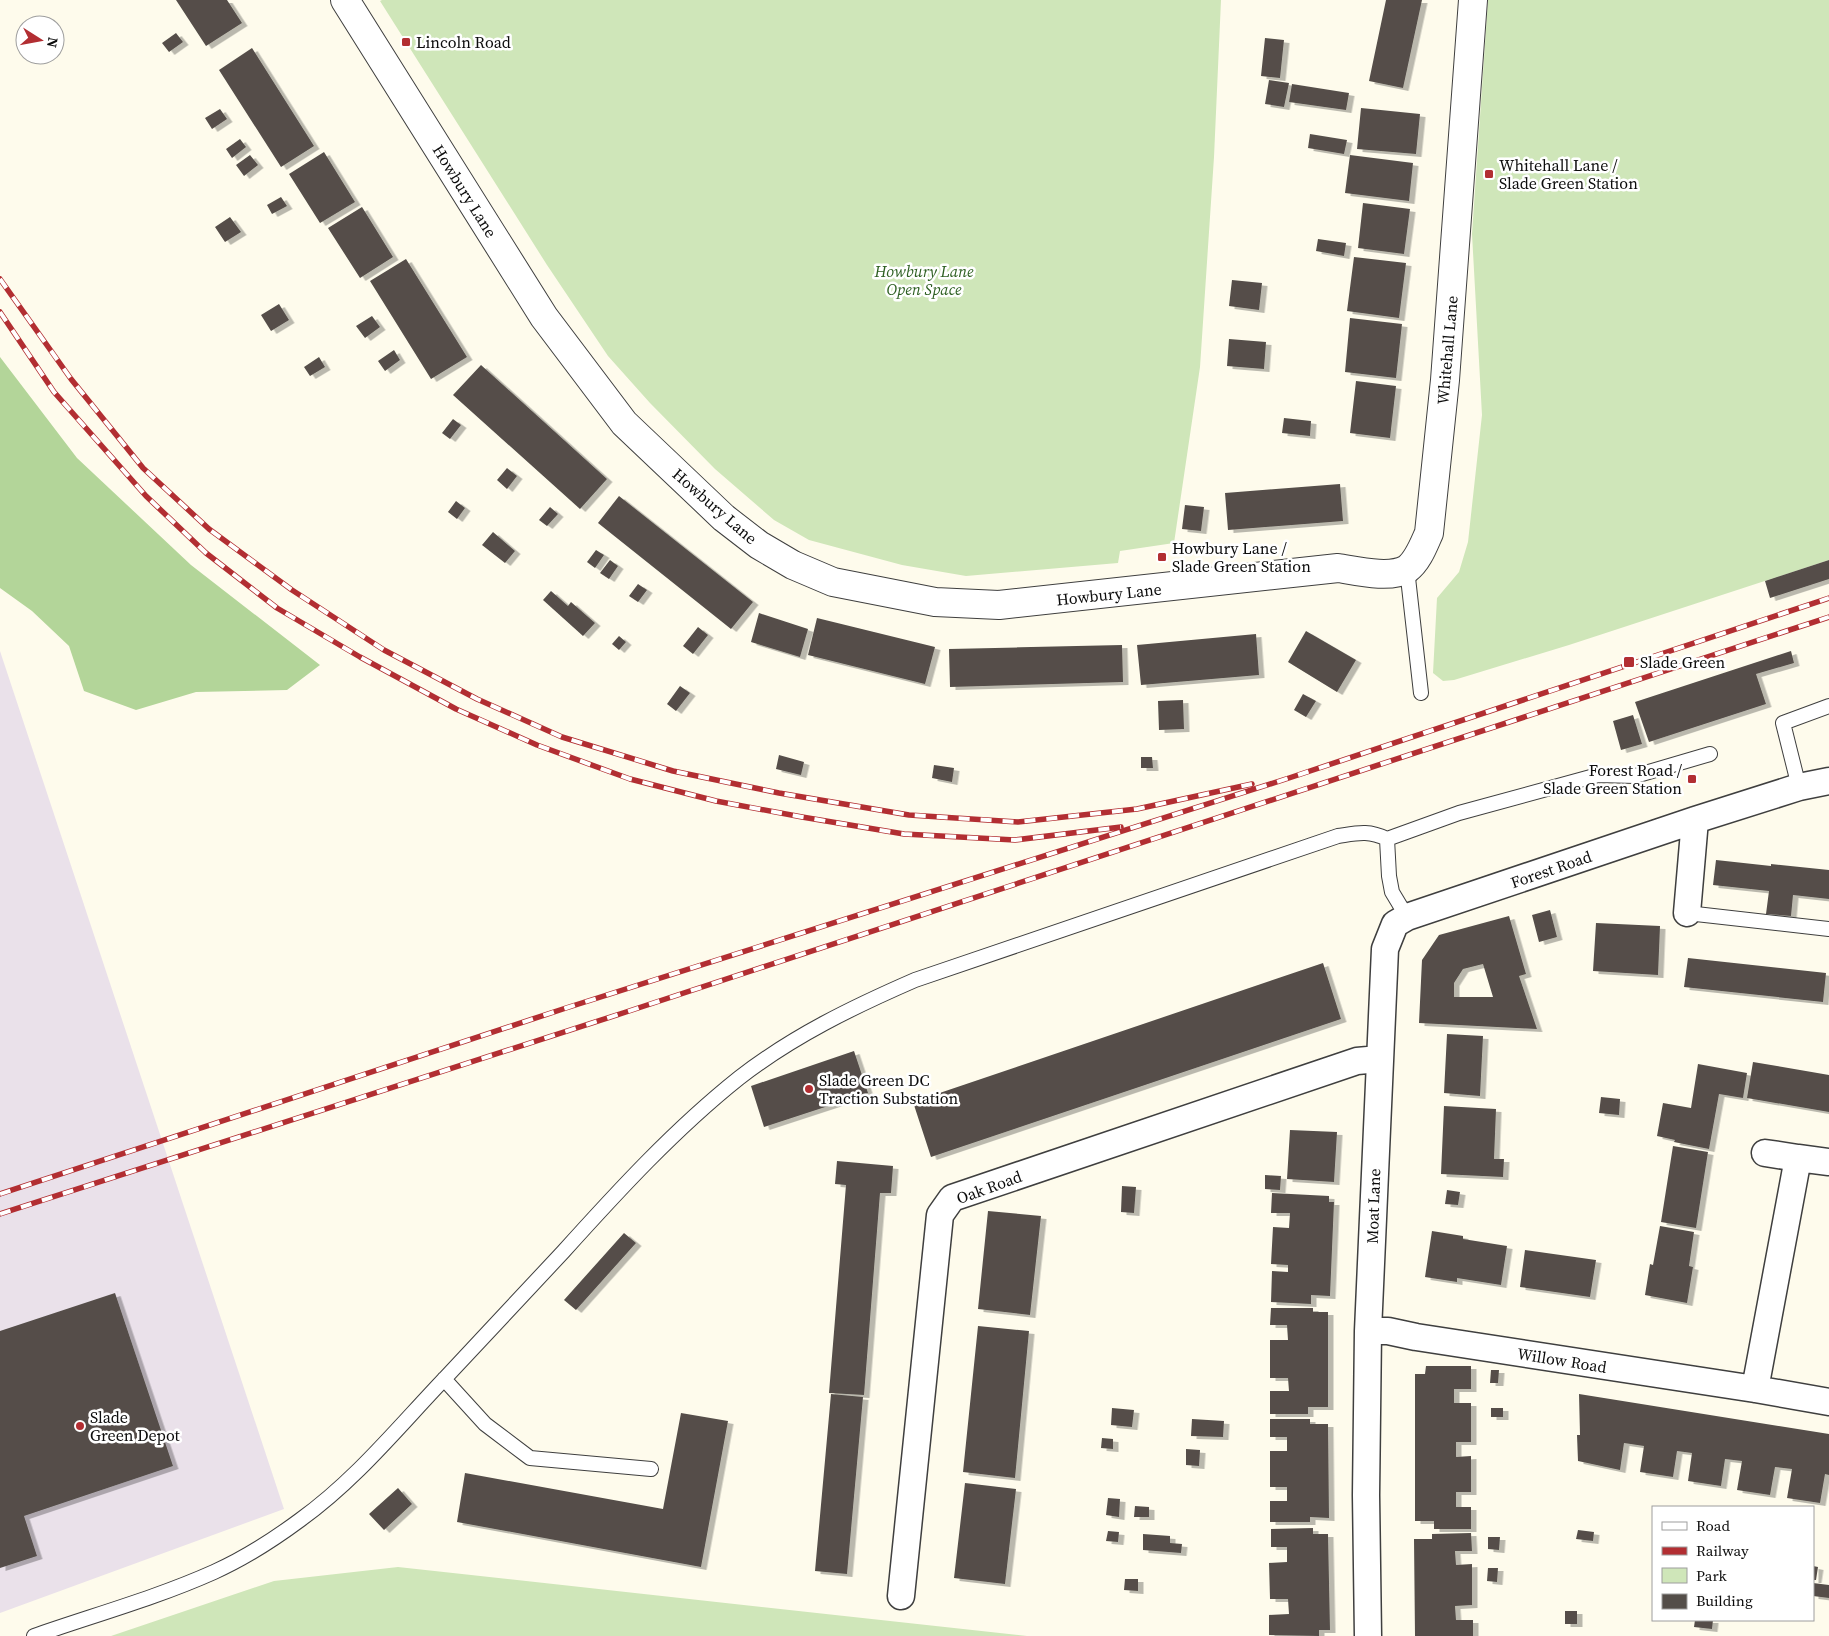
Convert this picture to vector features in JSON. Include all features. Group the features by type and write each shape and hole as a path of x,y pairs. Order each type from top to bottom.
{"street":[{"name":"Howbury Lane","path":"345,0 544,317 624,423 724,518 759,545 793,565 833,582 935,602 1000,605 1338,568 1386,574 1407,568"},
{"name":"Whitehall Lane","path":"1407,568 1420,552 1429,533 1445,380 1473,0"},
{"name":"Forest Road","path":"1406,917 1695,820 1799,788 1829,781"},
{"path":"1687,913 1695,820"},
{"name":"Moat Lane","path":"1368,1636 1366,1495 1368,1331 1379,1059 1385,949 1396,924 1406,917"},
{"name":"Oak Road","path":"901,1596 940,1215 952,1198 1357,1061 1379,1059"},
{"path":"1765,1153 1829,1162"},
{"path":"1756,1390 1798,1158"},
{"name":"Willow Road","path":"1368,1331 1388,1331 1416,1338 1829,1402"}],"lane":[{"path":"1407,568 1421,693"},
{"path":"1799,788 1783,723 1829,706"},
{"path":"34,1636 180,1586 216,1571 260,1548 303,1518 349,1481 392,1438 444,1379 612,1198 704,1108 741,1077 818,1026 858,1005 915,980 1338,836 1369,832 1387,839 1459,813 1598,775 1635,776 1710,754"},
{"path":"1387,839 1392,892 1406,917"},
{"path":"1687,913 1829,929"},
{"path":"444,1379 485,1424 530,1458 652,1469"}],"shaded area":[{"path":"0,651 284,1509 0,1613"}],"green space":[{"name":"Howbury Lane Open Space","path":"1221,0 1214,157 1200,367 1174,543 1120,551 1118,563 966,576 902,565 809,540 774,520 715,469 650,403 608,356 547,265 380,1"},
{"path":"1488,0 1829,0 1829,560 1569,645 1454,680 1443,681 1433,673 1437,598 1459,572 1468,542 1482,415 1472,234"},
{"path":"0,357 77,458 191,565 320,665 287,690 196,692 136,710 84,691 69,646 32,611 0,588"},
{"path":"398,1567 1027,1636 111,1636 274,1581"}],"building":[{"path":"176,0 227,0 242,23 206,46"},
{"path":"1386,0 1422,0 1403,88 1369,81"},
{"path":"176,33 183,42 169,52 162,43"},
{"path":"1265,38 1284,40 1280,78 1261,76"},
{"path":"252,48 314,146 281,167 219,70"},
{"path":"1269,80 1289,83 1284,107 1265,104"},
{"path":"1292,84 1349,93 1346,110 1289,102"},
{"path":"1361,108 1420,114 1416,154 1357,149"},
{"path":"220,109 227,119 212,129 205,118"},
{"path":"1310,134 1347,140 1344,154 1308,148"},
{"path":"240,139 246,147 232,158 226,149"},
{"path":"324,152 355,202 320,223 289,174"},
{"path":"250,155 258,165 244,176 236,165"},
{"path":"1350,155 1413,163 1409,201 1345,193"},
{"path":"281,197 287,206 272,214 267,205"},
{"path":"1363,203 1410,209 1404,254 1358,248"},
{"path":"362,207 393,257 360,278 328,228"},
{"path":"230,217 241,232 225,242 215,227"},
{"path":"1318,239 1346,243 1344,256 1316,251"},
{"path":"1354,257 1406,263 1399,318 1347,311"},
{"path":"406,259 467,357 431,379 370,281"},
{"path":"1232,280 1262,283 1259,310 1229,306"},
{"path":"279,304 289,320 271,331 261,315"},
{"path":"372,316 380,327 365,338 356,326"},
{"path":"1350,318 1402,324 1396,378 1345,372"},
{"path":"1229,339 1266,342 1264,369 1227,366"},
{"path":"394,350 400,360 385,371 378,361"},
{"path":"319,357 325,367 310,376 304,367"},
{"path":"481,365 607,479 580,509 453,395"},
{"path":"1356,381 1396,386 1390,438 1350,433"},
{"path":"1284,418 1311,421 1310,436 1282,433"},
{"path":"453,419 461,425 450,439 442,433"},
{"path":"507,468 517,476 507,489 497,480"},
{"path":"1340,484 1343,521 1228,530 1225,493"},
{"path":"619,496 753,602 731,629 598,523"},
{"path":"456,501 465,508 457,519 448,512"},
{"path":"1185,505 1204,507 1201,531 1182,529"},
{"path":"550,507 558,514 547,526 539,520"},
{"path":"493,532 515,551 505,563 482,545"},
{"path":"596,550 604,555 595,568 587,562"},
{"path":"610,560 618,566 609,579 600,573"},
{"path":"1829,560 1829,579 1770,598 1765,581"},
{"path":"638,584 647,590 638,602 629,596"},
{"path":"551,591 568,606 571,602 595,623 583,636 543,600"},
{"path":"759,613 808,629 800,657 751,642"},
{"path":"817,618 935,647 925,684 808,655"},
{"path":"698,627 708,635 693,654 683,646"},
{"path":"1306,631 1356,660 1337,692 1288,662"},
{"path":"1256,634 1259,675 1141,685 1137,645"},
{"path":"619,636 626,642 619,650 612,644"},
{"path":"1122,645 1123,682 950,687 949,649"},
{"path":"1791,651 1794,663 1756,674 1766,704 1649,742 1635,702"},
{"path":"680,686 690,693 676,711 667,704"},
{"path":"1303,694 1316,701 1306,717 1294,710"},
{"path":"1183,700 1184,729 1159,730 1158,701"},
{"path":"1633,715 1642,744 1621,750 1613,721"},
{"path":"779,755 804,762 801,775 776,769"},
{"path":"1141,757 1152,757 1153,768 1141,768"},
{"path":"934,765 954,768 952,782 932,778"},
{"path":"1716,860 1829,870 1829,899 1793,895 1791,916 1766,914 1769,891 1713,885"},
{"path":"1550,910 1557,937 1539,942 1532,915"},
{"path":"1509,916 1526,974 1519,976 1537,1029 1419,1023 1422,960 1439,935","holes":["1483,964 1493,997 1454,997 1454,983 1463,969"]},
{"path":"1596,923 1660,926 1658,975 1593,971"},
{"path":"1688,958 1826,973 1823,1002 1684,987"},
{"path":"1323,963 1341,1019 931,1157 913,1102"},
{"path":"1447,1034 1483,1036 1480,1096 1444,1093"},
{"name":"Slade Green DC Traction Substation","path":"854,1051 868,1093 764,1127 751,1086"},
{"path":"1753,1062 1829,1075 1829,1112 1747,1098"},
{"path":"1698,1064 1747,1073 1743,1098 1719,1094 1709,1149 1674,1142 1675,1140 1657,1136 1663,1103 1691,1108"},
{"path":"1601,1097 1620,1099 1619,1115 1599,1113"},
{"path":"1444,1106 1496,1109 1494,1159 1504,1159 1503,1177 1441,1174"},
{"path":"1290,1130 1337,1132 1334,1182 1287,1179"},
{"path":"1673,1146 1708,1152 1696,1228 1661,1222"},
{"path":"837,1161 893,1166 891,1193 880,1193 864,1395 829,1393 846,1185 835,1184"},
{"path":"1265,1175 1281,1176 1280,1190 1265,1189"},
{"path":"1122,1186 1136,1187 1134,1213 1121,1212"},
{"path":"1447,1190 1460,1192 1458,1205 1445,1204"},
{"path":"1272,1193 1329,1196 1329,1202 1334,1202 1330,1296 1311,1295 1311,1304 1271,1302 1272,1271 1288,1272 1288,1265 1271,1264 1273,1227 1289,1228 1290,1213 1271,1213"},
{"path":"988,1211 1041,1216 1030,1315 978,1309"},
{"path":"1660,1226 1694,1232 1689,1266 1693,1267 1687,1303 1645,1295 1650,1264 1653,1265"},
{"path":"1432,1231 1463,1236 1463,1239 1507,1246 1501,1285 1457,1278 1457,1282 1425,1277"},
{"path":"624,1233 636,1243 576,1310 564,1300"},
{"path":"1525,1250 1596,1260 1590,1297 1520,1287"},
{"name":"Slade Green Depot","path":"115,1293 173,1466 24,1516 37,1556 0,1568 0,1331"},
{"path":"1271,1308 1313,1308 1313,1312 1328,1312 1328,1407 1308,1407 1308,1414 1270,1414 1270,1391 1289,1391 1288,1378 1270,1378 1270,1340 1288,1340 1287,1325 1270,1325"},
{"path":"978,1326 1029,1331 1015,1478 963,1472"},
{"path":"1426,1366 1471,1366 1471,1389 1454,1389 1454,1403 1471,1403 1471,1442 1456,1442 1456,1457 1471,1456 1471,1492 1456,1492 1456,1507 1471,1507 1471,1529 1434,1529 1434,1521 1415,1521 1415,1374 1425,1374"},
{"path":"1491,1370 1499,1370 1498,1383 1490,1383"},
{"path":"831,1394 863,1397 847,1574 815,1571"},
{"path":"1579,1394 1829,1434 1829,1475 1825,1474 1820,1503 1787,1498 1792,1469 1775,1467 1770,1495 1737,1490 1742,1461 1725,1459 1721,1486 1688,1481 1692,1453 1677,1451 1673,1477 1640,1472 1644,1446 1624,1443 1620,1470 1578,1461 1577,1435 1580,1435"},
{"path":"1112,1408 1134,1410 1132,1427 1111,1425"},
{"path":"1491,1408 1503,1408 1503,1417 1491,1417"},
{"path":"681,1413 728,1421 701,1567 457,1522 465,1473 663,1509"},
{"path":"1192,1419 1224,1421 1223,1437 1191,1436"},
{"path":"1270,1419 1310,1419 1310,1424 1328,1424 1329,1518 1310,1517 1310,1522 1270,1522 1270,1501 1287,1501 1287,1487 1270,1487 1270,1451 1287,1451 1287,1437 1270,1437"},
{"path":"1102,1438 1113,1439 1113,1449 1101,1448"},
{"path":"1186,1449 1200,1450 1199,1466 1186,1465"},
{"path":"965,1483 1016,1489 1005,1584 954,1578"},
{"path":"398,1488 412,1504 384,1530 369,1514"},
{"path":"1108,1498 1120,1499 1119,1517 1106,1515"},
{"path":"1135,1506 1149,1507 1149,1517 1134,1517"},
{"path":"1313,1528 1313,1534 1328,1534 1330,1630 1319,1630 1319,1636 1269,1635 1269,1615 1289,1614 1288,1599 1270,1599 1269,1563 1287,1562 1287,1547 1271,1547 1271,1529"},
{"path":"1578,1530 1594,1532 1593,1541 1576,1539"},
{"path":"1108,1531 1119,1532 1118,1542 1106,1541"},
{"path":"1471,1533 1472,1551 1455,1551 1456,1565 1472,1564 1472,1605 1455,1606 1456,1620 1473,1620 1473,1636 1415,1636 1414,1539 1432,1539 1432,1534"},
{"path":"1143,1534 1170,1536 1170,1543 1182,1544 1181,1553 1143,1550"},
{"path":"1488,1537 1500,1537 1499,1550 1488,1549"},
{"path":"1814,1566 1818,1567 1816,1580 1814,1580"},
{"path":"1488,1568 1498,1568 1497,1582 1487,1581"},
{"path":"1125,1579 1138,1579 1138,1591 1124,1590"},
{"path":"1814,1583 1829,1585 1829,1598 1814,1596"},
{"path":"1565,1611 1577,1611 1577,1624 1565,1624"},
{"path":"1695,1621 1713,1621 1712,1629 1694,1627"}],"railway":[{"path":"0,279 71,379 143,468 209,529 292,590 384,650 477,699 562,737 673,771 779,793 909,815 1018,822 1137,809 1252,784"},
{"path":"0,312 54,392 146,496 206,553 277,608 360,657 456,709 537,745 630,779 716,801 802,817 904,834 1015,840 1121,827"},
{"path":"0,1194 566,1008 1289,778 1829,598"},
{"path":"0,1214 626,1012 1829,617"}],"place":[{"name":"Lincoln Road","path":"406,42"},
{"name":"Whitehall Lane / Slade Green Station","path":"1489,174"},
{"name":"Howbury Lane / Slade Green Station","path":"1162,557"},
{"name":"Slade Green","path":"1629,662"},
{"name":"Forest Road / Slade Green Station","path":"1692,779"},
{"name":"Slade Green DC Traction Substation","path":"809,1089"},
{"name":"Slade Green Depot","path":"80,1426"}]}
